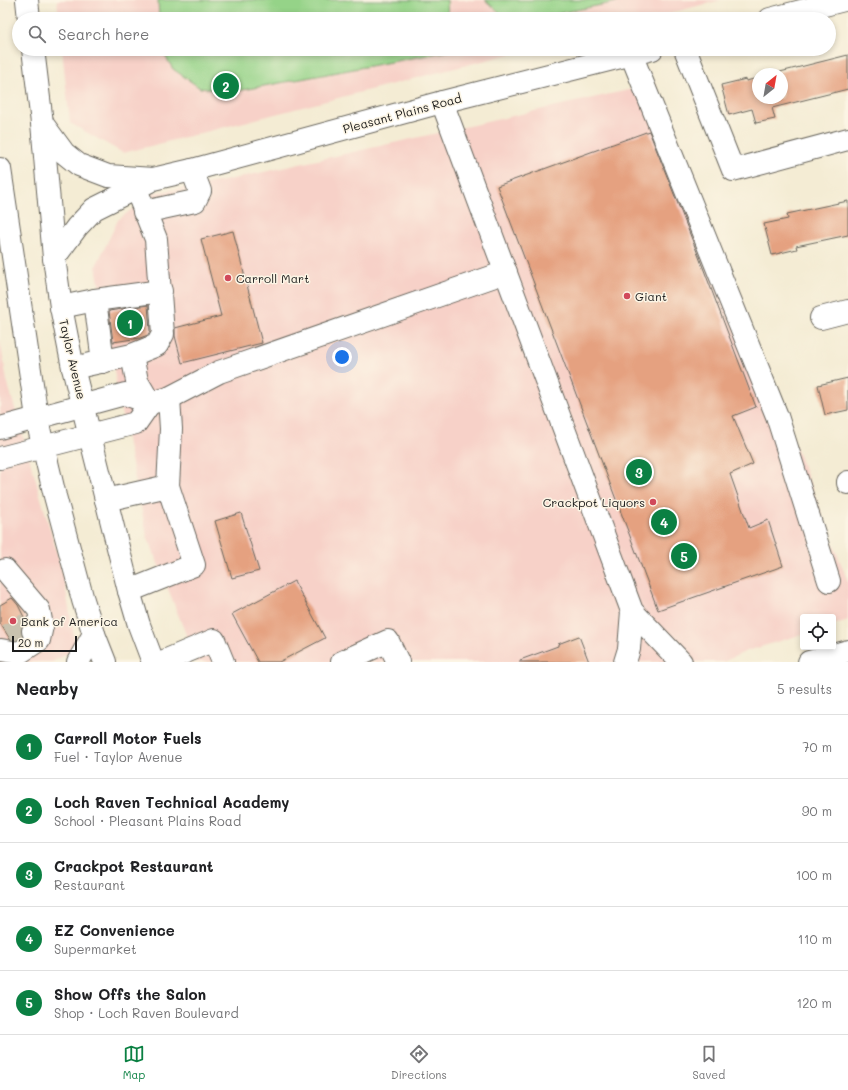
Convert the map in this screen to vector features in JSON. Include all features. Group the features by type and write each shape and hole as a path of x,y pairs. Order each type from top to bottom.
{"main road":[{"path":"27,0 28,12"},
{"path":"797,12 844,0"},
{"name":"Taylor Avenue","path":"34,56 42,123 54,258 61,307 73,368 129,591 139,625 153,662"},
{"name":"Pleasant Plains Road","path":"54,258 77,227 94,209 144,184 442,102 623,56"},
{"path":"632,56 777,416 829,581"},
{"path":"688,56 733,170 848,140"},
{"path":"442,102 632,611 681,662"},
{"name":"Pleasant Plains Road","path":"42,123 64,153 79,165 108,176 144,184"},
{"path":"0,169 37,418 43,447 83,600 105,662"},
{"path":"144,212 195,200 200,191 192,170"},
{"path":"73,368 132,355 157,345 163,334 161,290 156,239 144,212 144,184"},
{"path":"0,458 136,423 159,400 219,372 506,272"},
{"path":"61,307 94,300 161,290"},
{"path":"94,300 103,362"},
{"path":"821,318 848,312"},
{"path":"129,591 194,565 168,486 171,429 159,400 136,381 132,355"},
{"path":"0,428 125,394 159,400"},
{"path":"106,500 168,486"},
{"path":"5,570 39,610 34,627 39,640 19,652 7,642"},
{"path":"625,662 629,649 632,611"},
{"path":"78,662 94,634"},
{"path":"162,662 214,640 223,662"},
{"path":"342,662 388,641 398,662"},
{"path":"809,662 848,651"}],"shaded area":[{"path":"57,0 721,0 674,12 58,12"},
{"path":"63,56 503,56 123,153 70,123"},
{"path":"655,84 848,582 848,620 836,624 836,614 800,614 800,635 747,651 723,662 197,662 147,536 121,411 96,266 118,220 153,193 224,181"},
{"path":"0,340 7,381 63,574 76,649 52,662 0,662"}],"green space":[{"path":"158,0 447,0 448,12 159,12"},
{"path":"485,0 627,0 566,12 499,12"},
{"path":"165,56 423,56 232,92 200,88 173,69"}],"building":[{"path":"848,55 848,89 788,104 788,70"},
{"path":"746,79 746,81 752,80 752,104 788,104 772,108 775,119 756,123 752,109 729,115 721,85"},
{"name":"Giant","path":"649,131 756,407 733,416 753,464 730,474 749,528 768,520 783,566 658,610 497,186"},
{"path":"848,201 848,235 796,246 797,249 772,255 764,224 788,219 787,214"},
{"name":"Carroll Mart","path":"233,231 262,343 182,363 175,336 175,328 221,316 201,239"},
{"path":"148,305 150,331 148,335 140,338 113,342 109,311"},
{"path":"848,378 848,410 825,415 818,385"},
{"path":"241,513 259,571 232,578 215,521"},
{"path":"294,581 325,638 279,662 258,662 232,614"},
{"name":"Bank of America","path":"12,598 18,605 25,619 21,630 22,636 16,640 10,639 0,623 0,605"},
{"path":"579,636 589,662 520,662 520,660 558,646 558,644"}],"tunnel":[{"path":"8,635 28,623"}],"place":[{"name":"Loch Raven Technical Academy","path":"226,86"},
{"name":"Carroll Mart","path":"228,278"},
{"name":"Giant","path":"627,296"},
{"name":"Carroll Motor Fuels","path":"130,323"},
{"name":"Crackpot Restaurant","path":"639,472"},
{"name":"Crackpot Liquors","path":"653,502"},
{"name":"EZ Convenience","path":"664,522"},
{"name":"Show Offs the Salon","path":"684,556"},
{"name":"Bank of America","path":"13,621"}]}
